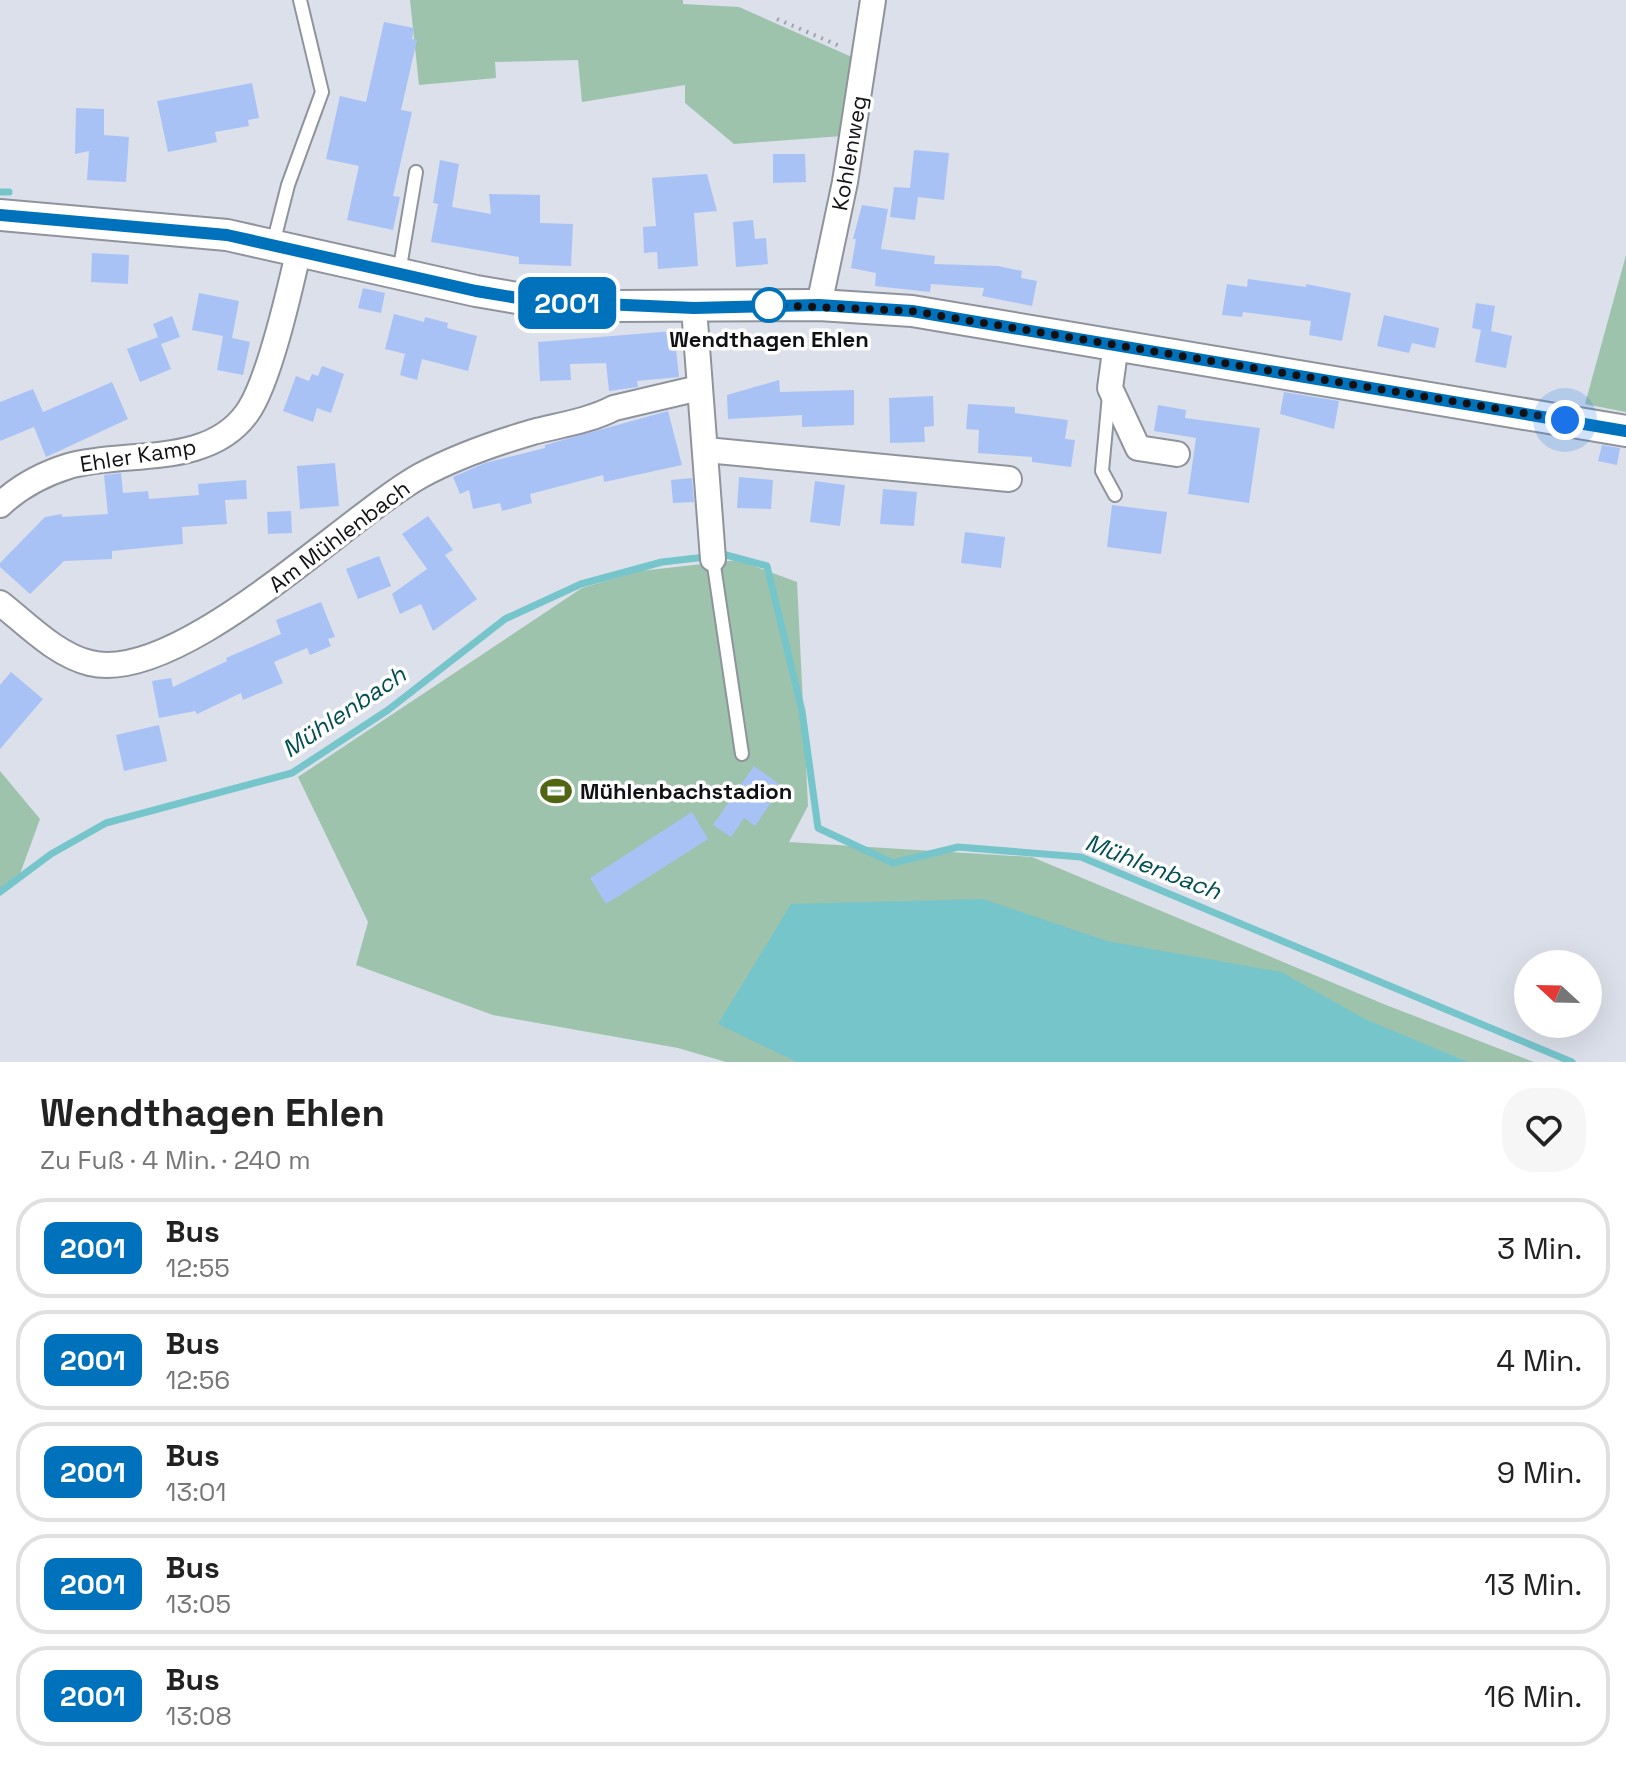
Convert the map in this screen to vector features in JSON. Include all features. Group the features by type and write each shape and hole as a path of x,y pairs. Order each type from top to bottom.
{"street":[{"name":"Kohlenweg","path":"819,305 866,58 873,0"},
{"path":"0,215 183,229 286,247 476,291 535,301 694,308 819,305 912,311 1626,431"},
{"name":"Ehler Kamp","path":"0,505 40,477 71,466 199,447 227,434 248,413 261,385 286,247"},
{"path":"694,308 713,559"},
{"path":"1116,344 1110,388 1138,448 1177,454"},
{"name":"Am Mühlenbach","path":"0,603 58,648 87,663 113,667 152,655 193,635 264,593 418,477 455,459 614,408 699,388"},
{"path":"706,450 1009,479"}],"lane":[{"path":"286,247 288,185 322,92 300,0"},
{"path":"399,273 416,172"},
{"path":"1110,388 1102,471 1115,495"},
{"path":"713,559 742,754"}],"path":[{"path":"777,19 866,58"}],"green space":[{"path":"410,0 683,0 683,4 739,7 854,58 842,136 734,144 685,103 685,85 582,102 578,60 495,62 496,78 419,85"},
{"path":"1626,255 1626,412 1585,404"},
{"path":"738,560 797,582 808,806 789,842 1032,857 1386,1005 1534,1062 726,1062 678,1048 493,1015 356,965 368,922 298,777 582,588 640,571"},
{"path":"0,771 40,819 20,874 0,889"}],"water":[{"path":"983,899 1107,941 1281,972 1367,1020 1468,1062 797,1062 718,1024 791,904"}],"building":[{"path":"384,22 414,28 412,39 417,40 401,110 412,112 393,196 400,197 393,230 347,220 359,166 326,159 340,96 366,102"},
{"path":"252,83 259,118 248,120 249,126 215,132 217,142 168,152 157,101"},
{"path":"76,108 104,109 104,135 129,137 126,182 87,180 89,151 75,154"},
{"path":"914,150 949,153 944,200 918,197 915,220 890,217 894,187 910,188"},
{"path":"773,154 805,154 806,182 773,183"},
{"path":"440,160 459,164 452,207 491,214 489,194 540,195 540,223 573,224 571,266 519,264 519,257 431,242 438,204 433,203"},
{"path":"707,174 717,211 694,213 698,266 658,269 657,252 644,253 643,227 656,226 652,178"},
{"path":"862,205 888,209 881,249 935,256 934,264 998,266 1022,271 1021,278 1037,281 1032,306 982,296 984,288 931,284 930,292 875,286 876,273 851,268 856,239 853,239"},
{"path":"753,220 755,239 766,238 768,264 736,267 733,222"},
{"path":"92,253 129,255 128,284 91,282"},
{"path":"1248,279 1306,287 1306,284 1351,293 1342,341 1309,335 1311,321 1243,312 1242,317 1222,315 1227,284 1247,287"},
{"path":"363,288 385,293 381,313 358,308"},
{"path":"199,293 239,301 232,338 250,342 243,375 217,370 223,336 192,330"},
{"path":"1476,303 1495,306 1491,331 1512,336 1506,368 1475,362 1481,330 1472,328"},
{"path":"394,314 424,322 425,317 448,323 447,328 477,336 468,371 422,359 417,380 400,375 405,354 385,349"},
{"path":"1384,315 1439,328 1435,348 1412,343 1409,353 1377,346"},
{"path":"172,316 180,337 161,344 171,369 140,382 127,349 158,337 153,324"},
{"path":"674,331 679,377 637,381 638,387 609,391 606,363 570,364 571,380 540,381 538,342"},
{"path":"322,366 344,374 331,413 317,408 313,422 283,411 296,376 309,381 312,374 318,376"},
{"path":"779,380 780,392 854,390 854,425 802,427 802,415 728,419 727,395"},
{"path":"112,382 128,419 46,457 34,427 0,441 0,402 33,389 43,412"},
{"path":"1284,392 1339,401 1334,429 1280,414"},
{"path":"933,396 934,426 924,427 925,442 890,443 889,398"},
{"path":"968,404 1015,407 1015,413 1068,420 1065,439 1075,440 1071,467 1032,462 1032,457 978,453 979,430 966,429"},
{"path":"1158,405 1186,410 1185,418 1260,428 1249,503 1188,494 1196,438 1154,431"},
{"path":"668,411 682,465 604,482 603,475 530,494 532,503 502,511 500,503 473,509 469,490 460,494 453,477 485,463"},
{"path":"1602,445 1620,448 1617,465 1598,461"},
{"path":"335,463 339,506 300,509 297,466"},
{"path":"121,473 123,493 148,491 149,499 199,495 198,484 246,480 247,499 225,500 227,524 182,527 183,544 112,551 112,559 64,561 30,594 0,567 0,563 45,517 108,514 104,475"},
{"path":"739,477 773,480 771,509 737,508"},
{"path":"692,478 694,502 673,503 671,480"},
{"path":"815,481 845,485 840,526 810,522"},
{"path":"883,489 917,492 914,526 880,524"},
{"path":"1112,505 1167,512 1161,554 1107,547"},
{"path":"291,511 292,533 268,534 267,512"},
{"path":"428,516 453,550 445,555 477,599 433,631 421,604 400,614 392,594 427,569 402,534"},
{"path":"965,532 1005,537 1001,568 961,563"},
{"path":"379,556 391,586 358,599 346,569"},
{"path":"321,602 335,637 328,639 331,646 310,655 307,648 274,662 283,683 243,700 241,693 197,714 195,711 159,718 152,681 171,678 173,687 227,661 226,658 281,634 276,620"},
{"path":"11,672 43,699 0,749 0,685"},
{"path":"159,725 167,761 124,771 116,735"},
{"path":"754,766 782,786 755,826 744,818 731,837 713,825"},
{"path":"692,812 708,839 606,904 590,878"}],"waterway":[{"path":"0,192 9,192"},
{"name":"Mühlenbach","path":"726,555 767,566 802,711 818,828 893,863 958,847 1081,857 1572,1062"},
{"name":"Mühlenbach","path":"0,892 51,854 106,823 292,773 388,710 505,619 581,584 662,562 706,557"}],"bus line":[{"name":"2001","path":"0,215 227,235 476,291 535,301 694,308 819,305 912,311 1626,431"}],"place":[{"name":"Wendthagen Ehlen","path":"769,305"},
{"name":"Mühlenbachstadion","path":"556,791"}],"route":[{"path":"769,305 912,311 1565,420"}]}
